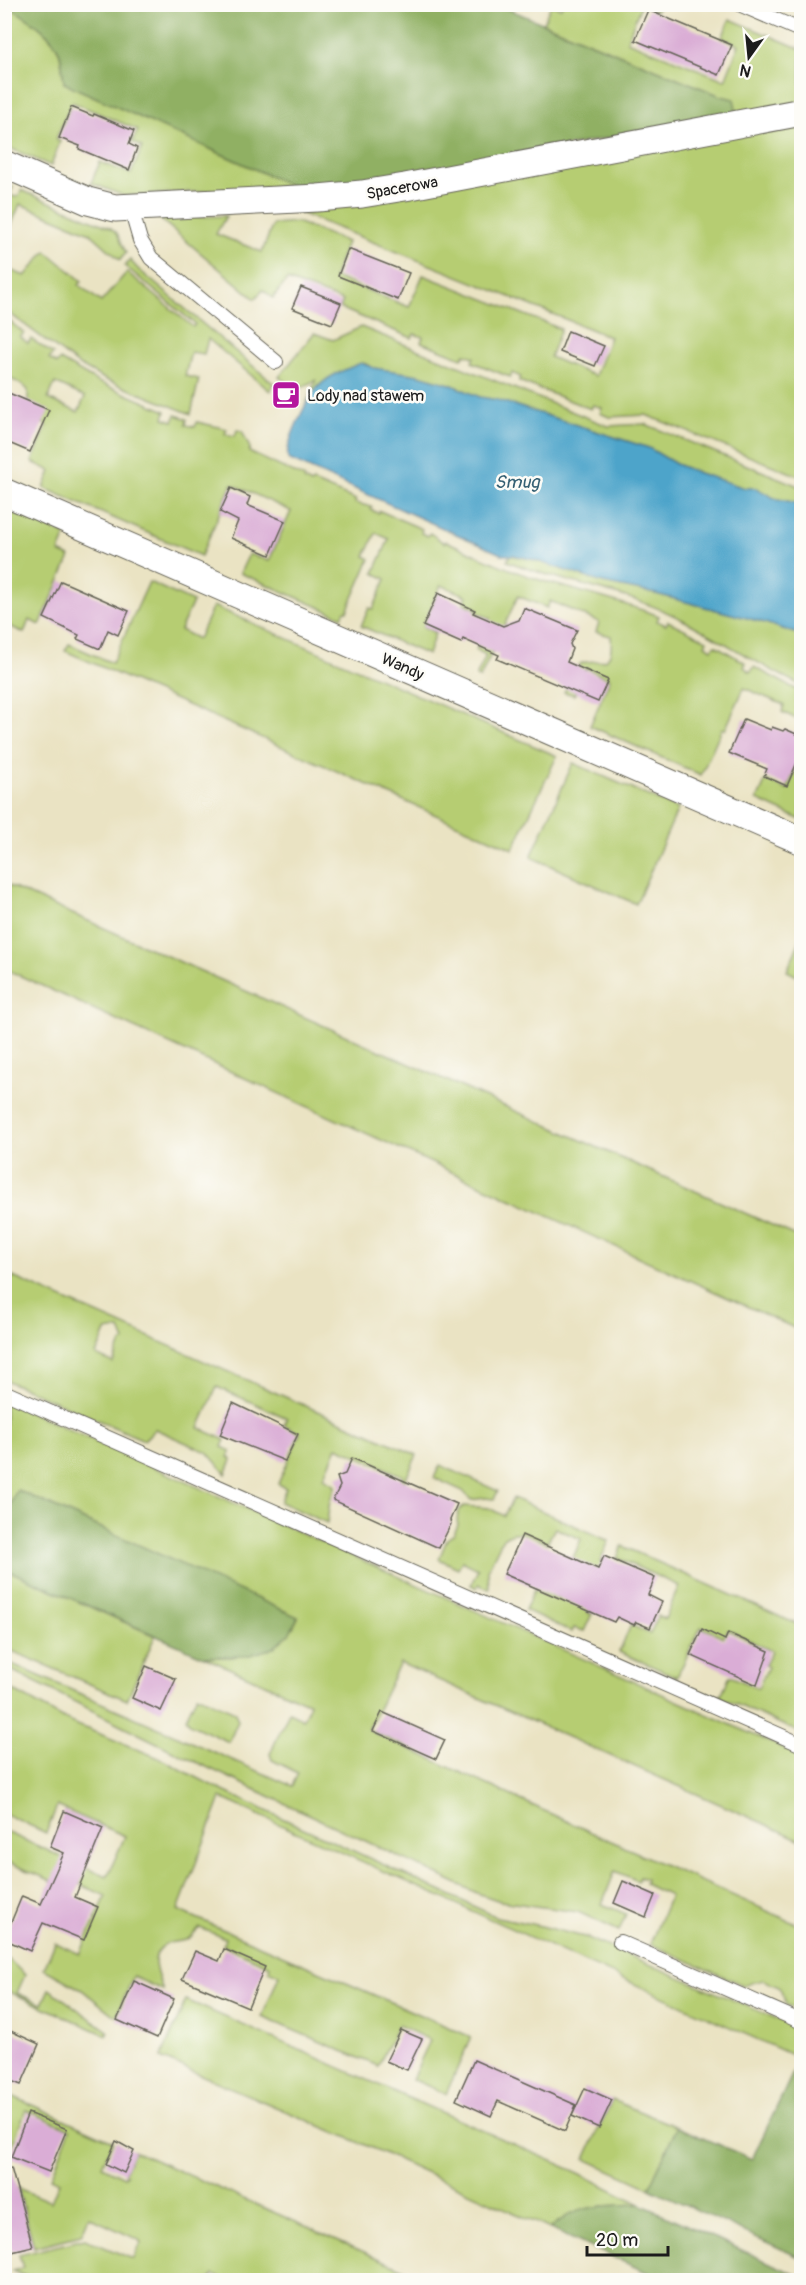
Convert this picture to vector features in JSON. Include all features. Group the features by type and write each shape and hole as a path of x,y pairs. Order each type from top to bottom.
{"street":[{"name":"Spacerowa","path":"4,164 100,206 131,208 362,194 801,112"},
{"name":"Wandy","path":"4,492 801,841"}],"lane":[{"path":"739,4 801,31"},
{"path":"131,208 140,240 151,258 276,362"},
{"path":"4,1392 801,1745"},
{"path":"620,1942 801,2022"}],"green space":[{"path":"5,4 498,5 721,96 734,99 737,113 469,165 329,185 292,186 64,83 60,54 51,38"},
{"path":"563,4 659,5 656,11 641,5 627,41 725,80 739,45 722,38 730,19 801,49 801,102 737,113 733,99 543,23 551,5 561,8"},
{"path":"4,5 20,13 51,39 60,55 64,83 292,186 124,196 91,183 100,162 131,174 142,147 132,142 138,130 72,102 56,139 60,141 51,166 5,146"},
{"path":"801,122 801,477 646,415 609,417 600,413 602,408 593,405 591,409 519,381 521,377 512,373 510,377 472,362 474,357 465,354 462,358 421,342 423,337 414,334 412,338 340,308 343,301 287,280 273,298 263,290 255,299 159,218 226,216 216,234 262,252 273,224 297,222 347,242 334,277 409,307 423,275 561,329 550,357 595,376 610,337 290,209"},
{"path":"13,187 10,194 14,197 19,196 21,190 111,228 117,233 126,253 120,260 90,233 20,204 5,241 5,189"},
{"path":"46,251 82,281 79,285 101,302 127,272 193,327 195,324 125,266 130,260 273,383 270,391 208,339 204,354 191,352 185,376 199,379 191,414 106,380 79,365 5,310 5,268 25,276"},
{"path":"4,317 24,333 20,337 28,343 31,339 53,354 49,359 57,364 60,360 98,382 166,411 164,418 173,421 176,415 187,419 186,425 195,427 197,422 227,429 225,434 235,436 237,430 242,431 250,448 249,452 305,478 304,480 311,484 313,482 356,500 355,503 372,507 371,510 378,513 380,511 422,529 421,533 428,536 430,533 444,543 446,541 516,572 659,616 657,621 666,625 668,621 707,640 705,645 712,649 715,645 746,663 744,667 750,672 754,667 801,692 801,721 782,712 784,705 744,688 725,730 722,728 701,775 590,726 610,679 586,668 574,695 564,692 580,664 607,659 610,654 611,636 596,632 599,622 550,601 547,608 518,596 480,678 476,677 486,655 476,650 490,618 464,603 467,596 441,585 423,627 435,633 428,655 361,626 369,608 373,609 386,579 374,573 389,539 376,533 365,556 370,559 347,611 342,617 240,573 249,554 269,561 291,511 232,484 201,556 44,488 51,471 32,462 47,426 40,421 28,405 28,390 5,376","holes":["55,383 85,397 78,412 48,399"]},
{"path":"361,327 608,426 645,424 801,487 801,504 774,498 756,488 745,488 699,473 676,464 649,448 498,400 480,397 450,384 419,375 374,368 364,363 338,373 318,386 302,414 316,380 297,390 279,377 314,333 333,340"},
{"path":"5,509 66,535 59,552 70,557 40,625 29,620 24,633 5,624"},
{"path":"510,555 531,559 613,585 762,622 801,635 801,685 653,606 527,569 507,561"},
{"path":"149,582 193,602 180,630 198,639 213,606 557,756 513,849 65,651 69,644 112,663"},
{"path":"800,758 802,759 801,820 757,800 766,780 787,790"},
{"path":"573,763 678,809 636,904 531,857"},
{"path":"5,884 801,1238 801,1331 5,969"},
{"path":"801,938 801,978 787,971"},
{"path":"4,1273 417,1455 401,1489 398,1487 403,1476 337,1447 324,1478 336,1485 330,1500 327,1523 280,1502 286,1488 278,1484 300,1433 284,1425 287,1418 217,1387 199,1428 225,1440 222,1447 231,1451 228,1457 232,1460 226,1474 207,1452 155,1429 144,1440 5,1380 4,1289 8,1280","holes":["120,1329 125,1341 121,1343 113,1363 96,1355 106,1331"]},
{"path":"5,1401 801,1756 801,1840 400,1663 368,1730 801,1926 801,2011 787,2005 779,1987 763,1980 743,1985 650,1944 670,1896 645,1884 646,1879 640,1877 638,1881 615,1871 602,1904 626,1914 619,1931 578,1912 500,1901 477,1893 183,1756 5,1667 5,1661 292,1786 298,1773 272,1760 270,1754 289,1712 303,1719 310,1704 204,1657 233,1657 293,1628 298,1617 17,1490 5,1518"},
{"path":"440,1465 498,1491 494,1499 471,1500 463,1491 434,1478"},
{"path":"17,1490 298,1617 289,1634 273,1648 247,1656 204,1657 5,1569 5,1518"},
{"path":"513,1498 609,1541 600,1561 619,1569 601,1585 588,1613 592,1614 584,1631 574,1628 572,1632 525,1610 534,1590 556,1599 581,1539 555,1528 547,1543 520,1533 503,1538 488,1569 489,1589 478,1584 477,1588 471,1585 478,1569 462,1561 458,1568 439,1559 447,1539 454,1534 458,1525 458,1514 462,1507 489,1508 504,1516"},
{"path":"622,1546 801,1626 801,1688 796,1701 801,1704 801,1733 720,1697 730,1676 758,1688 768,1667 765,1665 772,1651 728,1630 724,1637 701,1627 677,1677 619,1652 631,1625 650,1634 658,1616 665,1619 679,1586 617,1558"},
{"path":"5,1569 155,1636 127,1700 5,1648"},
{"path":"5,1686 70,1722 159,1758 223,1791 497,1917 588,1938 801,2029 801,2059 221,1798 178,1910 471,2037 446,2094 412,2079 430,2040 398,2025 378,2066 262,2017 279,1975 269,1970 270,1966 223,1945 225,1938 200,1928 188,1939 167,1944 157,1953 155,1965 163,1990 133,1977 116,2017 82,1990 44,1969 55,1943 80,1954 106,1896 60,1875 57,1883 5,1861 4,1831 107,1877 125,1836 57,1806 46,1833 5,1814"},
{"path":"197,1695 235,1712 238,1721 229,1742 191,1725 186,1718"},
{"path":"5,1956 25,1975 17,1993 42,2004 49,1989 108,2031 106,2035 5,1990"},
{"path":"186,2000 579,2173 640,2204 581,2210 570,2214 550,2229 379,2151 161,2058"},
{"path":"800,2058 802,2059 801,2258 649,2188 677,2127 752,2159"},
{"path":"5,2093 113,2141 102,2166 124,2177 134,2151 428,2280 227,2280 213,2275 210,2280 34,2280 13,2271 23,2268 19,2255 85,2239 133,2259 141,2243 89,2217 81,2235 34,2247 18,2188 51,2202 59,2182 51,2178 70,2129 26,2110 8,2156 5,2155"},
{"path":"612,2100 677,2127 649,2188 585,2159"},
{"path":"640,2204 801,2277 801,2280 664,2280 550,2229 570,2214 581,2210"}],"water":[{"name":"Smug","path":"361,363 374,368 419,375 450,384 480,397 498,400 649,448 676,464 699,473 745,488 756,488 774,498 801,504 801,635 762,622 656,594 603,583 531,559 503,555 288,459 293,432 314,391 338,373"}],"building":[{"path":"648,10 732,45 719,75 635,40"},
{"path":"71,107 134,131 129,144 137,148 129,170 59,138"},
{"path":"348,249 409,273 398,300 338,276"},
{"path":"301,287 341,303 332,324 292,308"},
{"path":"568,331 604,346 595,366 560,352"},
{"path":"4,391 49,410 30,452 4,441"},
{"path":"231,488 250,497 247,505 285,521 270,555 231,538 238,521 220,512"},
{"path":"61,581 129,611 118,635 108,630 100,649 77,639 79,635 44,618"},
{"path":"438,593 475,610 473,613 503,626 519,620 524,608 577,630 570,644 572,649 567,662 608,680 598,702 497,659 499,655 463,639 461,643 423,626"},
{"path":"744,719 771,730 772,727 783,731 785,729 801,736 801,753 787,786 764,776 767,769 729,753"},
{"path":"233,1403 298,1434 285,1461 220,1435"},
{"path":"352,1458 457,1504 450,1520 451,1524 439,1548 333,1500 340,1486 337,1477 345,1474"},
{"path":"522,1535 598,1569 604,1556 655,1578 648,1595 662,1602 650,1628 636,1622 634,1625 617,1617 614,1622 504,1574"},
{"path":"702,1629 725,1640 728,1633 769,1651 757,1685 690,1655"},
{"path":"146,1666 176,1679 161,1711 132,1698"},
{"path":"382,1712 445,1740 436,1759 373,1731"},
{"path":"64,1811 103,1828 75,1897 98,1907 84,1940 43,1923 30,1951 4,1939 22,1896 41,1904 64,1853 50,1847"},
{"path":"623,1881 655,1895 646,1917 614,1903"},
{"path":"224,1949 265,1967 248,2007 182,1979 195,1951 219,1961"},
{"path":"134,1981 174,1999 157,2038 117,2020"},
{"path":"4,2028 39,2044 21,2085 4,2078"},
{"path":"401,2030 422,2039 407,2070 386,2061"},
{"path":"474,2060 576,2105 565,2131 498,2101 491,2116 456,2100"},
{"path":"585,2088 612,2100 599,2128 572,2116"},
{"path":"28,2113 67,2129 49,2172 11,2157"},
{"path":"116,2141 134,2151 124,2173 106,2164"},
{"path":"11,2168 33,2247 12,2252 4,2223 4,2169"}],"place":[{"name":"Lody nad stawem","path":"286,395"}]}
